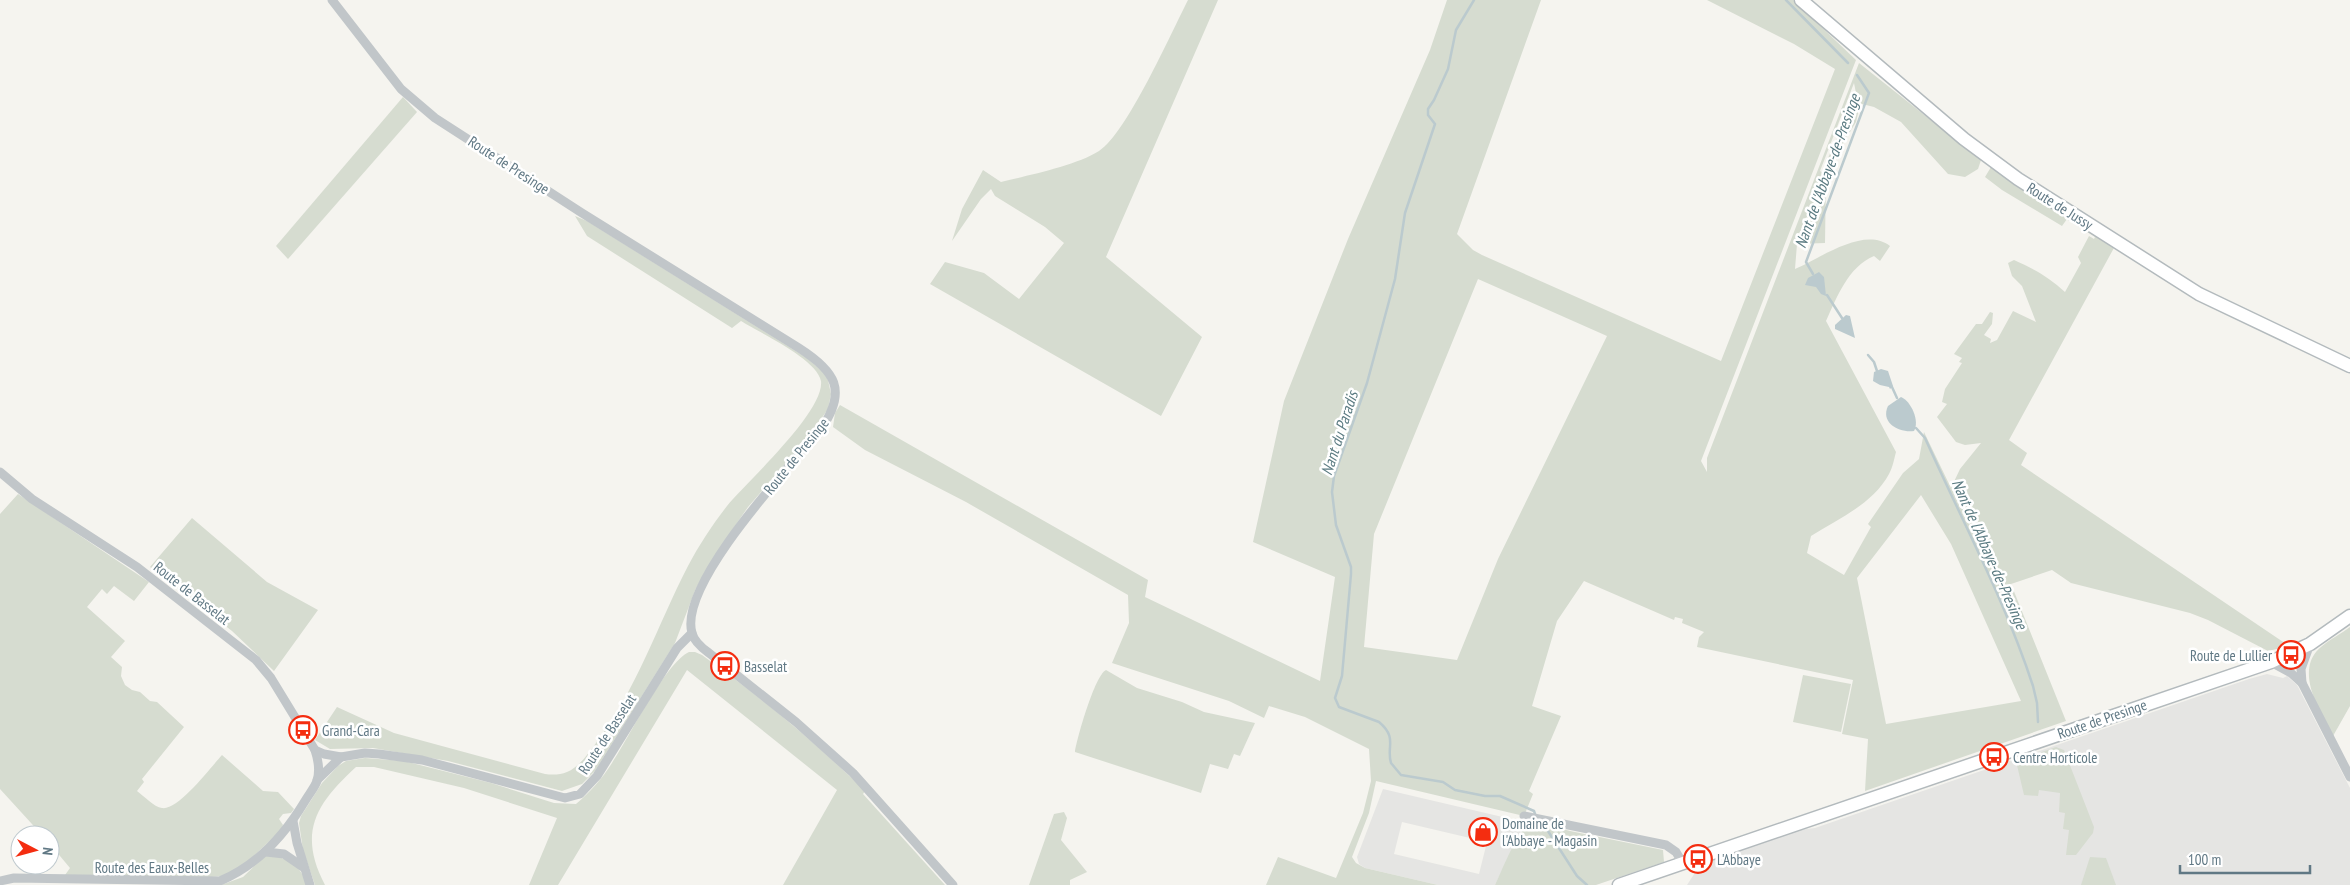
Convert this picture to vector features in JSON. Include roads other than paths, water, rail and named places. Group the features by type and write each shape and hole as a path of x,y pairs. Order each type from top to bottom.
{"street":[{"name":"Route de Presinge","path":"332,0 401,90 435,118 582,213 818,360 828,370 834,383 835,393 829,416 815,436 746,517 721,552 694,604 691,613 692,633"},
{"name":"Route de Jussy","path":"1800,0 1964,140 2018,180 2198,294 2350,366"},
{"name":"Route de Basselat","path":"0,472 32,499 137,567 256,660 271,678 315,750 341,757 365,753 397,756 449,766 555,797 575,796 597,776 678,648 692,633"},
{"name":"Route de Presinge","path":"1619,885 2271,662 2310,644 2350,616"},
{"path":"692,633 708,654 796,722 854,773 953,885"},
{"path":"2302,683 2301,669 2310,644"},
{"path":"2271,662 2291,673 2302,683 2350,777"},
{"path":"315,750 318,766 317,780"},
{"path":"317,780 341,757"},
{"name":"Route des Eaux-Belles","path":"0,880 14,878 220,881 237,874 266,852 293,821 317,780"},
{"path":"1524,816 1666,845 1676,852 1682,862"},
{"path":"293,821 297,844 310,885"},
{"path":"266,852 284,854 305,868"}],"waterway":[{"name":"Nant du Paradis","path":"1474,0 1456,30 1448,69 1428,109 1428,115 1435,124 1405,213 1395,279 1367,383 1334,476 1332,492 1336,525 1351,567 1342,676 1335,698 1339,707 1379,722 1385,728 1390,738 1391,763 1401,775 1443,782 1455,790 1485,796 1500,796 1534,811 1536,817"},
{"name":"Nant de l'Abbaye-de-Presinge","path":"1786,0 1848,63"},
{"name":"Nant de l'Abbaye-de-Presinge","path":"1813,274 1806,262 1869,93 1857,75"},
{"name":"Nant de l'Abbaye-de-Presinge","path":"1827,295 1842,318"},
{"name":"Nant de l'Abbaye-de-Presinge","path":"1868,355 1874,362 1877,371"},
{"name":"Nant de l'Abbaye-de-Presinge","path":"1892,387 1897,398"},
{"name":"Nant de l'Abbaye-de-Presinge","path":"1916,428 1925,438 2010,623 2033,686 2037,703 2038,722"},
{"name":"Nant du Paradis","path":"1538,822 1546,828 1577,876 1587,885"}],"place":[{"name":"Route de Lullier","path":"2291,655"},
{"name":"Basselat","path":"725,666"},
{"name":"Grand-Cara","path":"303,730"},
{"name":"Centre Horticole","path":"1994,757"},
{"name":"Domaine de l'Abbaye - Magasin","path":"1483,832"},
{"name":"L'Abbaye","path":"1698,859"}]}
